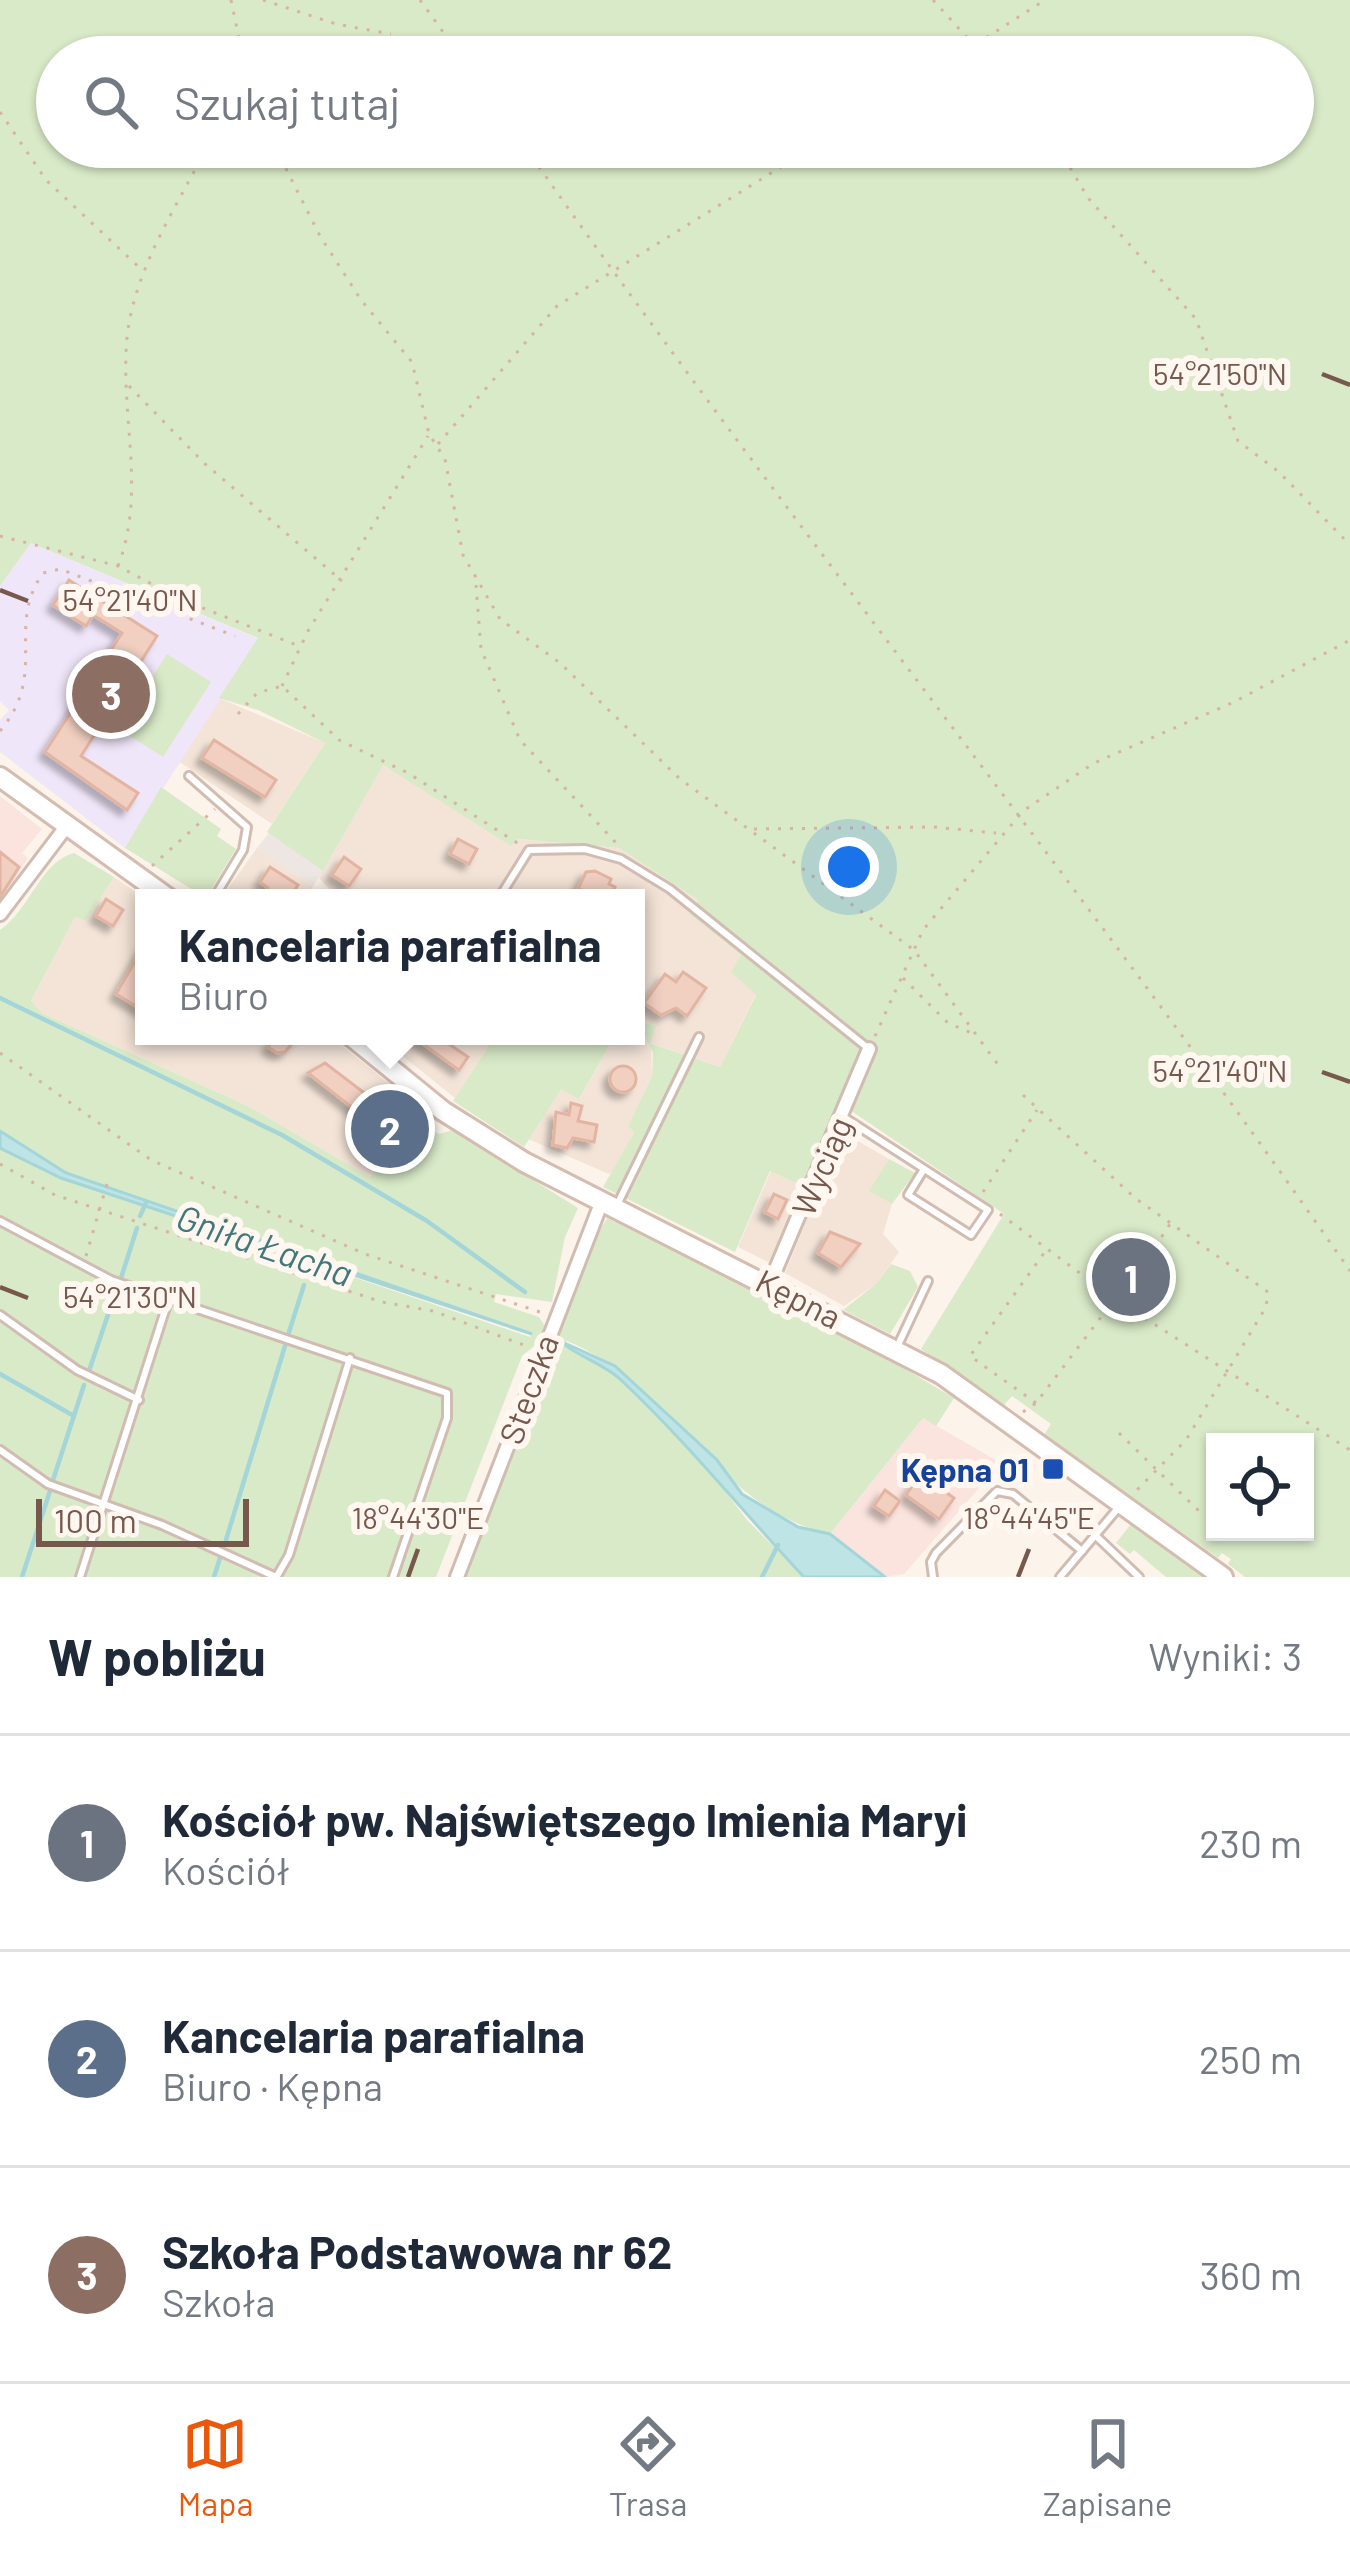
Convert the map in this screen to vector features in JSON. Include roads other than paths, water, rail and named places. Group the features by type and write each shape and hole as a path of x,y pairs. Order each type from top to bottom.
{"street":[{"path":"0,777 155,889"},
{"path":"0,914 66,827"},
{"name":"Kępna","path":"368,1045 443,1111 524,1162 897,1348 1126,1500 1223,1577"},
{"name":"Wyciąg","path":"770,1283 869,1048"},
{"name":"Steczka","path":"457,1577 555,1317 609,1205"}],"lane":[{"path":"189,776 244,819 248,835 219,889"},
{"path":"504,889 526,852 545,847 585,849 621,859 670,889 869,1048"},
{"path":"609,1205 699,1037"},
{"path":"842,1116 988,1210 971,1235 908,1195 924,1169"},
{"path":"0,1221 83,1269 438,1388 450,1399 414,1526 393,1577"},
{"path":"897,1348 928,1281"},
{"path":"80,1577 168,1300"},
{"path":"0,1315 76,1370 139,1400"},
{"path":"0,1450 47,1484 277,1577 350,1358"},
{"path":"933,1577 936,1553 997,1491 1013,1494 1082,1551"},
{"path":"1060,1577 1126,1500"},
{"path":"1095,1535 1139,1577"}],"water":[{"name":"Gniła Łacha","path":"0,1131 66,1173 532,1334 61,1178 0,1148"},
{"path":"560,1341 615,1366 717,1460 742,1494 798,1527 830,1534 885,1577 804,1577 621,1380"}],"waterway":[{"path":"0,998 282,1135 427,1221 525,1292"},
{"path":"140,1216 146,1203"},
{"path":"121,1278 137,1228"},
{"path":"289,1332 304,1285"},
{"path":"89,1371 117,1288"},
{"path":"226,1540 285,1346"},
{"path":"0,1374 74,1416"},
{"path":"53,1480 84,1385"},
{"path":"22,1577 50,1491"},
{"path":"762,1577 778,1545"},
{"path":"214,1577 220,1558"}],"place":[{"name":"Szkoła Podstawowa nr 62","path":"111,694"},
{"name":"Kancelaria parafialna","path":"390,1129"},
{"name":"Kościół pw. Najświętszego Imienia Maryi","path":"1131,1277"},
{"name":"Kępna 01","path":"1053,1469"}]}
